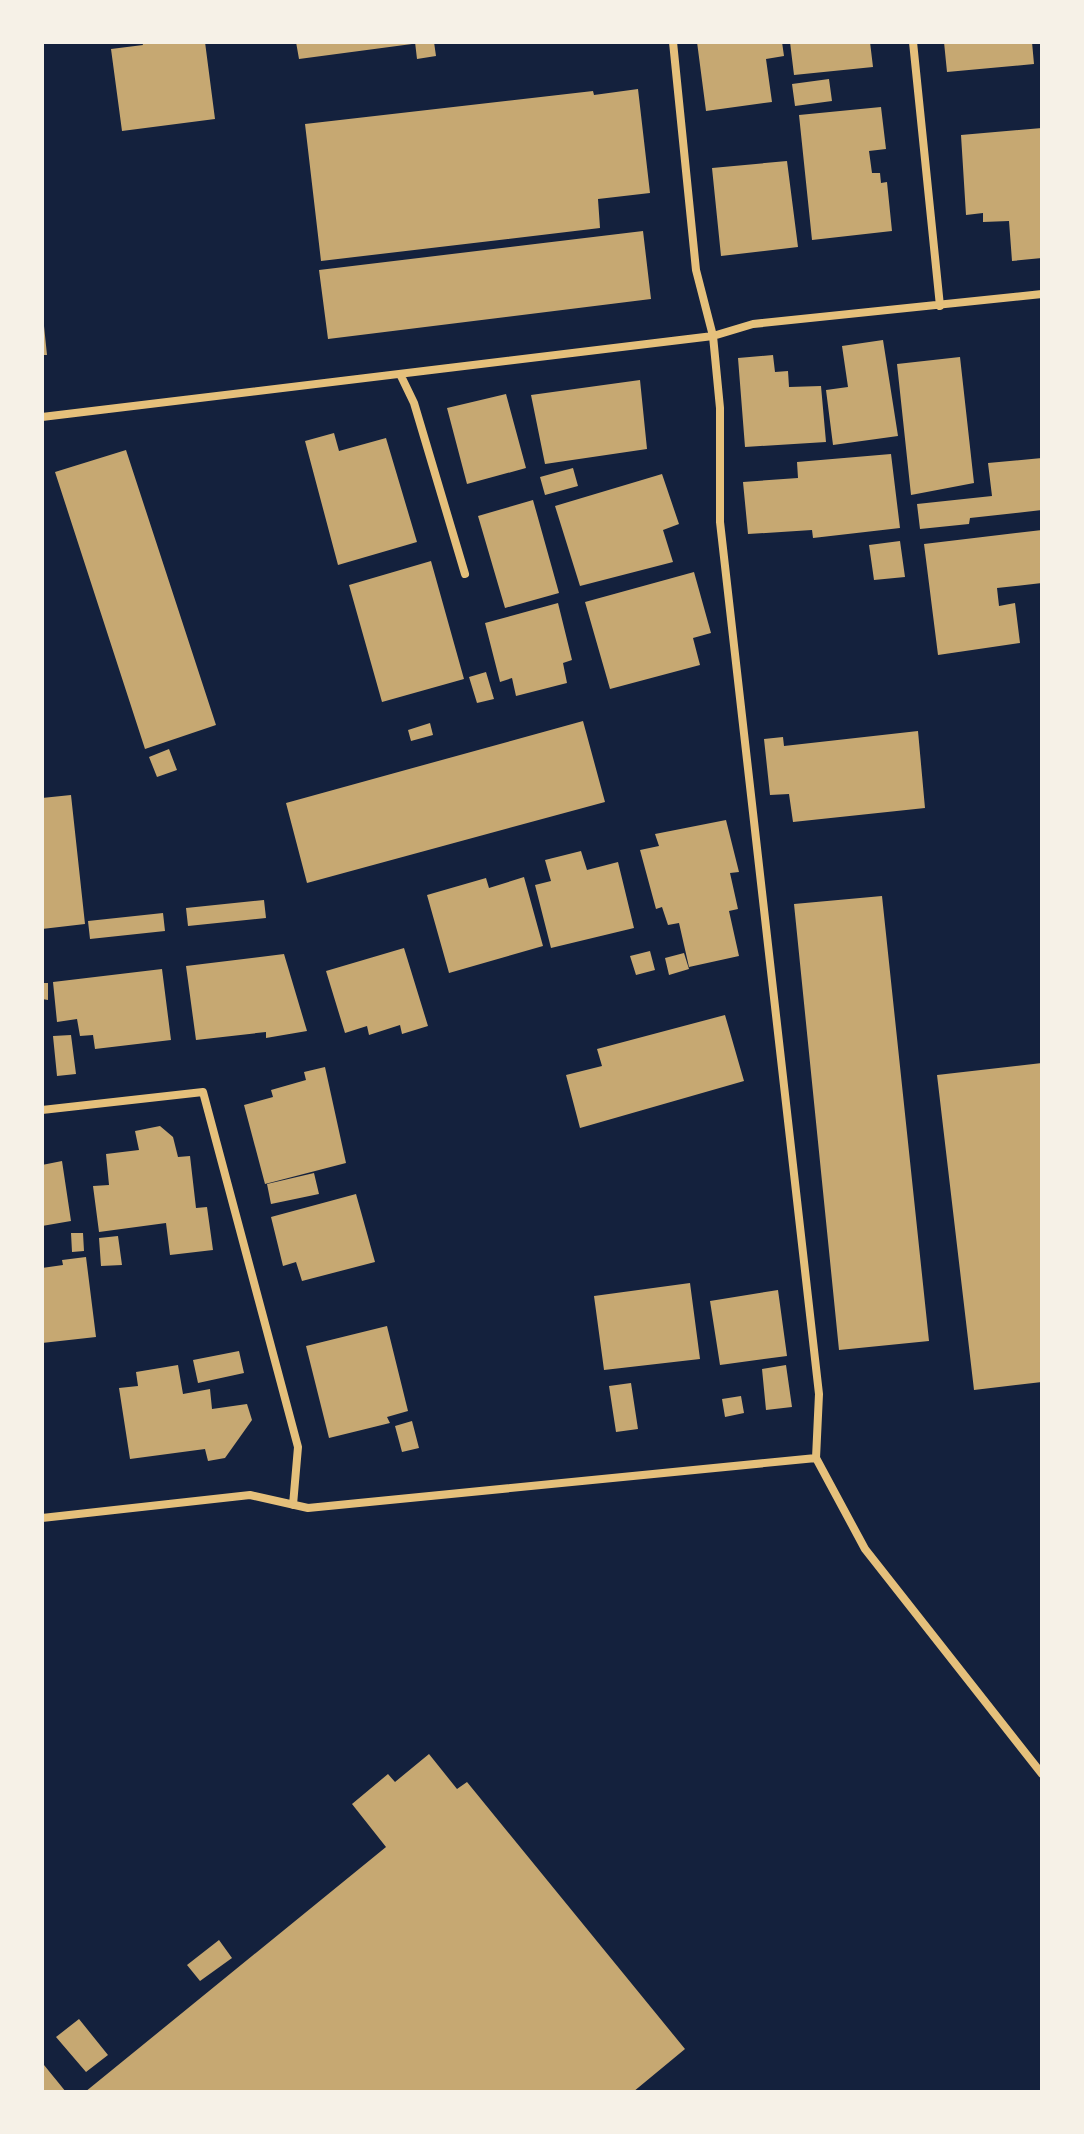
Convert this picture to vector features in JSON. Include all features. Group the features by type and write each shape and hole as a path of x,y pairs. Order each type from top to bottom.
{"street":[{"path":"673,42 696,270 713,336 720,408 720,522 819,1394 816,1458 865,1549 1042,1774"},
{"path":"913,42 940,306"},
{"path":"42,417 713,336 753,324 1042,294"},
{"path":"401,376 414,403 465,574"},
{"path":"42,1110 203,1092 298,1447 293,1505"},
{"path":"42,1518 250,1495 308,1508 816,1458"}],"building":[{"path":"142,42 205,42 215,119 122,131 111,49 143,45"},
{"path":"296,42 412,42 412,44 299,59"},
{"path":"415,42 434,42 436,56 417,59"},
{"path":"697,42 782,42 784,56 766,59 772,102 706,111"},
{"path":"790,42 870,42 873,67 794,75"},
{"path":"944,42 1032,42 1034,64 947,72"},
{"path":"829,79 832,101 795,106 792,84"},
{"path":"638,89 650,193 598,199 600,228 321,261 305,124 593,91 594,95"},
{"path":"881,107 886,149 869,151 872,173 880,173 881,183 887,182 892,231 812,240 799,115"},
{"path":"1042,128 1042,258 1012,261 1009,221 983,222 983,213 966,215 961,135"},
{"path":"787,161 798,247 721,256 712,168"},
{"path":"643,231 651,299 328,339 319,270"},
{"path":"44,326 47,355 42,355"},
{"path":"883,340 898,436 833,445 826,390 848,387 842,346"},
{"path":"773,355 775,372 788,371 789,387 821,386 826,442 745,447 738,358"},
{"path":"960,357 974,483 911,495 897,364"},
{"path":"640,380 647,449 545,464 531,395"},
{"path":"506,394 526,468 467,484 447,408"},
{"path":"334,433 339,451 386,438 417,542 338,565 305,441"},
{"path":"126,450 216,725 145,749 55,472"},
{"path":"891,454 900,528 813,538 812,530 748,534 743,482 798,478 797,462"},
{"path":"1042,458 1042,510 970,518 969,524 920,529 917,504 992,496 988,463"},
{"path":"573,468 578,486 545,495 540,477"},
{"path":"662,474 679,524 663,530 673,562 580,586 555,506"},
{"path":"533,500 559,593 505,608 478,516"},
{"path":"1042,530 1042,583 997,588 999,606 1015,603 1020,643 938,655 924,544"},
{"path":"900,541 905,577 874,580 869,545"},
{"path":"431,561 464,679 382,702 349,585"},
{"path":"694,572 711,633 693,638 700,665 610,689 585,602"},
{"path":"558,603 572,660 563,663 567,683 516,696 512,678 500,682 485,623"},
{"path":"486,672 494,699 477,703 469,677"},
{"path":"583,721 605,802 307,883 286,803"},
{"path":"430,723 433,735 411,741 408,730"},
{"path":"918,731 925,808 793,822 789,794 770,795 764,739 783,737 784,746"},
{"path":"169,749 177,770 157,777 149,757"},
{"path":"71,795 85,924 42,929 42,798"},
{"path":"726,820 739,872 730,873 738,909 729,911 739,956 689,967 679,923 668,925 662,907 656,909 640,850 659,846 655,834"},
{"path":"581,851 587,870 618,862 634,928 551,948 535,885 551,881 545,860"},
{"path":"524,877 543,946 449,973 427,895 486,878 489,888"},
{"path":"882,896 929,1341 839,1350 794,904"},
{"path":"264,900 266,918 188,926 186,908"},
{"path":"163,913 165,931 90,939 88,921"},
{"path":"404,948 428,1026 402,1034 400,1025 369,1035 367,1026 345,1033 326,971"},
{"path":"650,951 655,970 636,975 630,956"},
{"path":"684,953 689,969 669,975 665,958"},
{"path":"284,954 307,1031 266,1038 266,1032 196,1040 186,966"},
{"path":"162,969 171,1040 95,1049 93,1035 80,1036 77,1019 57,1022 53,982"},
{"path":"42,983 48,983 48,1000 42,999"},
{"path":"725,1015 744,1081 580,1128 566,1075 602,1066 597,1049"},
{"path":"71,1035 76,1074 57,1076 53,1036"},
{"path":"1042,1063 1042,1382 974,1390 937,1075"},
{"path":"325,1067 346,1163 265,1184 244,1105 273,1097 271,1090 306,1080 304,1072"},
{"path":"160,1126 173,1137 178,1157 190,1156 196,1208 207,1207 213,1250 170,1255 166,1223 99,1232 93,1186 109,1185 106,1154 139,1150 135,1131"},
{"path":"62,1161 71,1221 42,1226 42,1165"},
{"path":"314,1173 319,1194 271,1204 267,1184"},
{"path":"356,1194 375,1262 302,1281 296,1262 283,1266 271,1217"},
{"path":"71,1233 83,1233 84,1251 72,1252"},
{"path":"118,1236 122,1265 101,1266 99,1238"},
{"path":"86,1257 96,1337 42,1343 42,1268 63,1265 62,1260"},
{"path":"690,1283 700,1359 604,1370 594,1296"},
{"path":"778,1290 787,1356 720,1365 710,1301"},
{"path":"387,1326 408,1411 387,1417 390,1423 329,1438 306,1346"},
{"path":"239,1351 244,1373 198,1383 193,1360"},
{"path":"178,1365 183,1394 210,1389 212,1409 247,1404 252,1420 225,1458 208,1461 205,1449 130,1459 119,1388 138,1386 136,1372"},
{"path":"786,1365 792,1407 766,1410 762,1369"},
{"path":"631,1383 638,1429 616,1432 609,1386"},
{"path":"741,1396 744,1413 725,1417 722,1399"},
{"path":"412,1421 419,1448 402,1452 395,1426"},
{"path":"429,1754 457,1789 467,1782 685,2049 633,2092 85,2092 386,1847 352,1804 388,1774 395,1782"},
{"path":"219,1940 232,1958 200,1981 187,1965"},
{"path":"79,2019 108,2055 86,2072 56,2037"},
{"path":"44,2065 66,2092 42,2092"}]}
